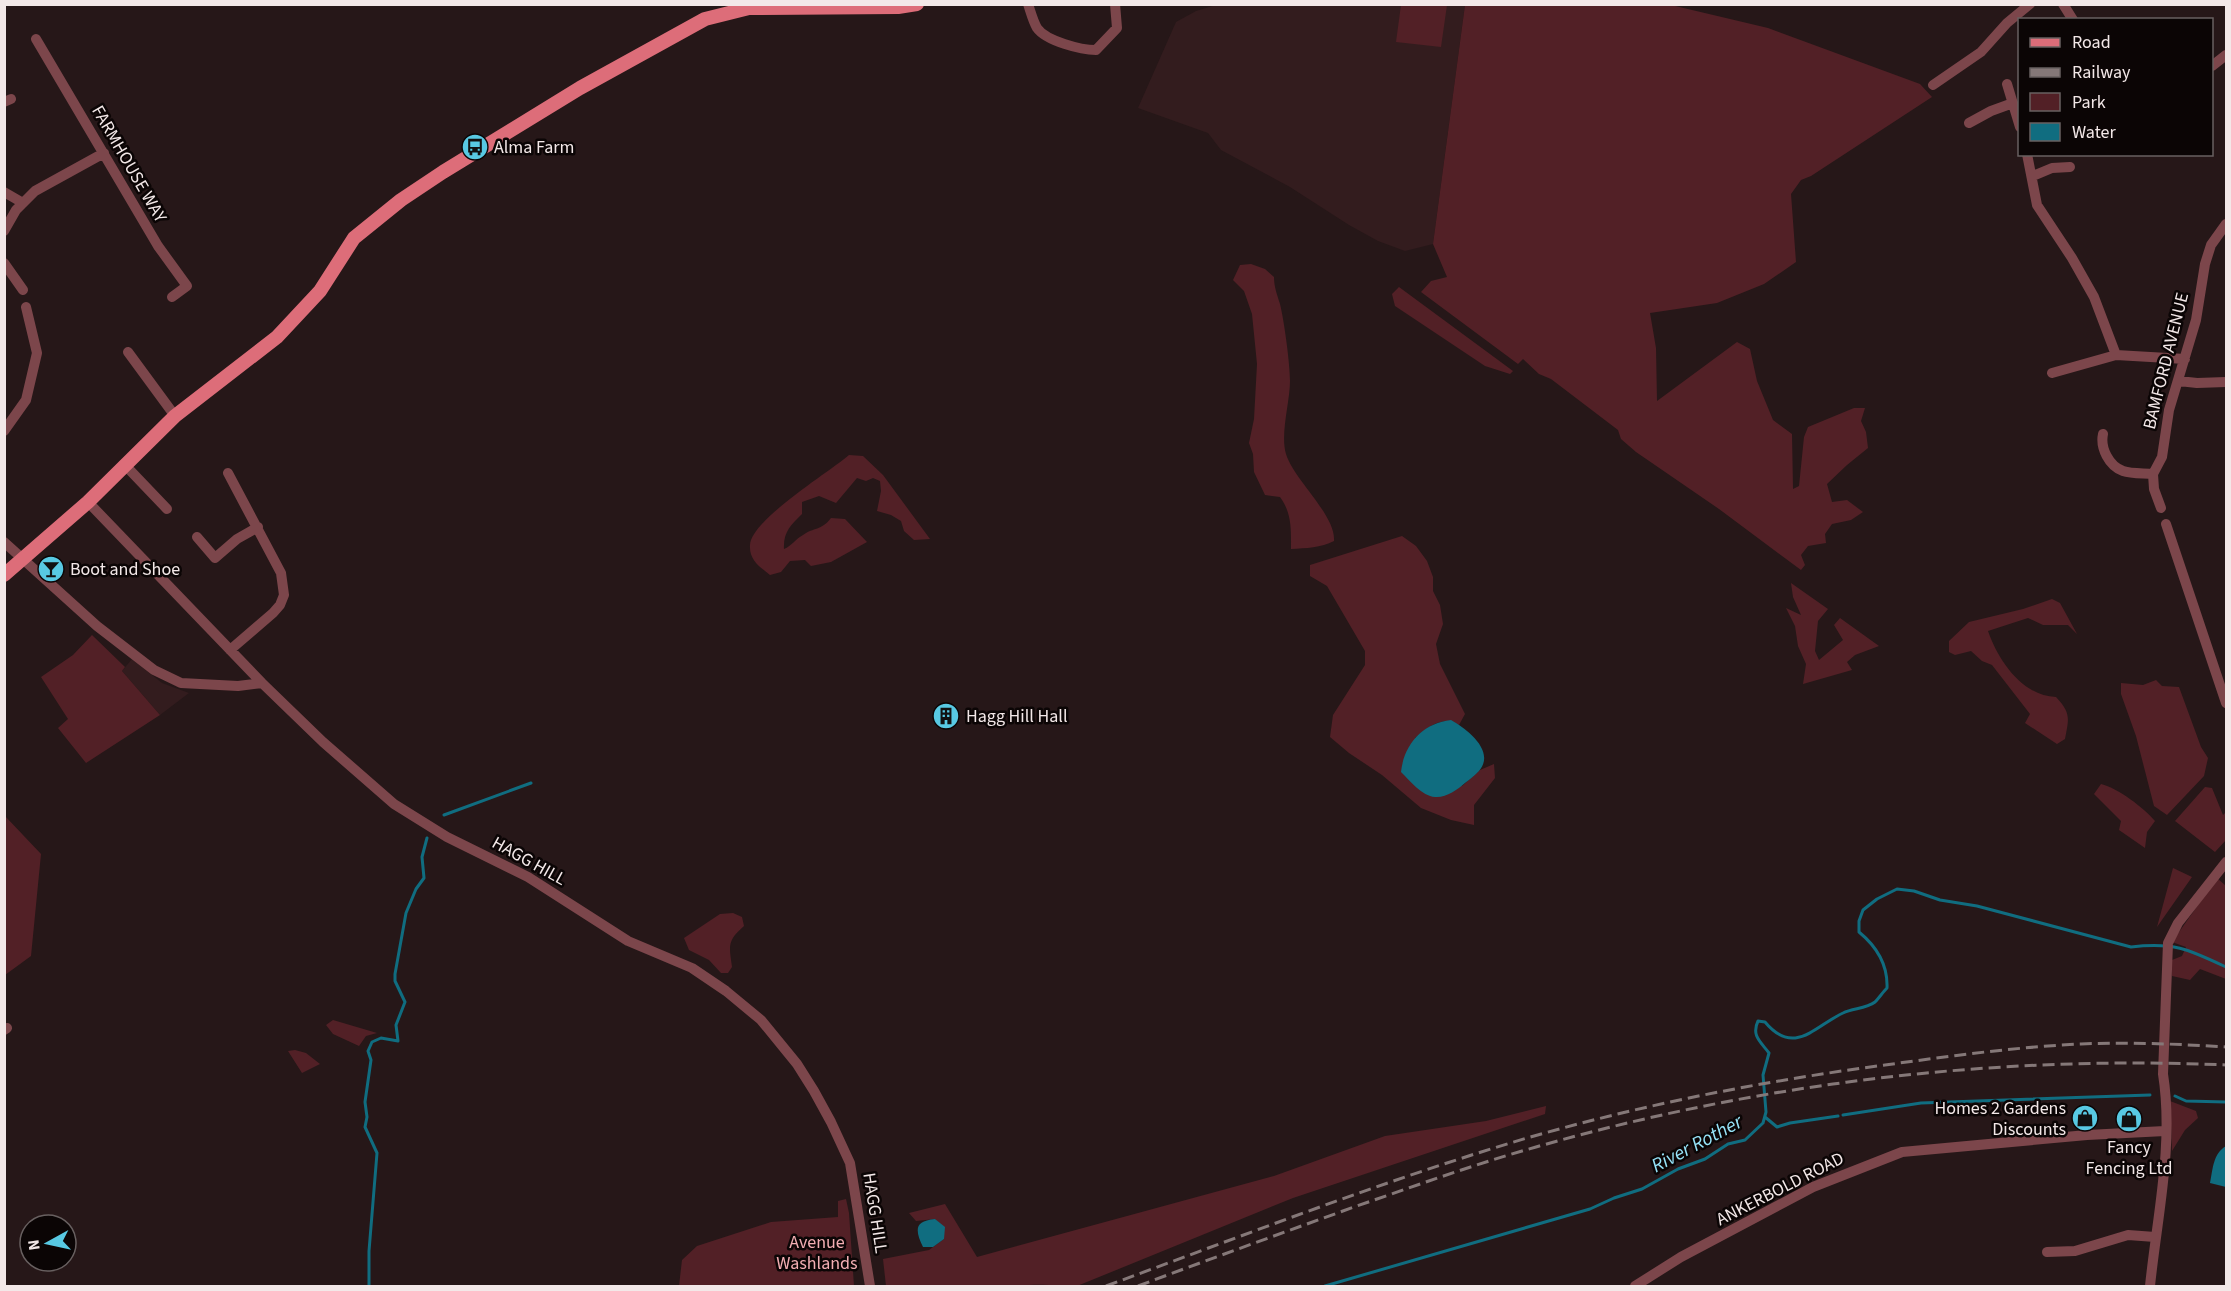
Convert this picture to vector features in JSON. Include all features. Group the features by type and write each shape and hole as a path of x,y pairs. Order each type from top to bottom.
{"main road":[{"path":"4,575 25,559 88,501 175,416 276,337 320,291 354,238 401,200 443,172 580,88 705,19 749,8 898,7 917,4"}],"street":[{"path":"1029,4 1032,17 1039,30 1050,38 1084,50 1096,50 1117,28 1115,4"},
{"path":"1933,85 1981,52 2007,23 2030,4"},
{"path":"2063,4 2072,18"},
{"name":"FARMHOUSE WAY","path":"36,39 158,246 187,286 172,297"},
{"path":"2213,65 2226,55"},
{"path":"2007,84 2018,123"},
{"path":"1970,123 1991,111 2013,103"},
{"path":"4,231 16,210 35,191 104,153"},
{"path":"2028,156 2037,205 2072,258 2094,297 2116,355"},
{"path":"2033,176 2052,168 2070,167"},
{"path":"4,192 23,203"},
{"name":"BAMFORD AVENUE","path":"2153,474 2162,457 2169,410 2196,320 2205,264 2211,245 2226,224"},
{"path":"4,263 23,290"},
{"path":"4,430 26,400 37,352 26,307"},
{"path":"128,352 175,416"},
{"path":"2052,373 2116,355 2185,359"},
{"path":"2179,381 2226,382"},
{"path":"2103,434 2102,443 2114,466 2123,471 2153,474 2154,489 2161,508"},
{"path":"124,465 167,509"},
{"path":"228,473 281,573 284,595 280,605 273,613 230,650"},
{"name":"HAGG HILL","path":"88,501 262,683 323,742 394,804 447,837 528,877 628,941 692,968 726,991 761,1020 814,1090 850,1163 870,1287"},
{"path":"2166,524 2226,703"},
{"path":"197,537 215,558 237,539 258,527"},
{"path":"4,542 98,626 154,670 181,683 238,686 262,683"},
{"path":"2150,1287 2165,1155 2164,1021 2170,938 2178,923 2226,862"},
{"name":"ANKERBOLD ROAD","path":"1641,1285 1681,1257 1813,1187 1902,1152 2086,1135 2165,1131"},
{"path":"2048,1252 2075,1251 2128,1235 2155,1237"}],"shaded area":[{"path":"1216,5 1465,5 1433,244 1405,251 1378,241 1290,187 1221,150 1208,133 1138,108 1176,22 1196,11"},
{"path":"132,659 162,683 189,693 160,715 122,671"}],"green space":[{"path":"1401,5 1447,5 1441,47 1396,42"},
{"path":"1465,5 1671,5 1768,28 1920,84 1932,97 1811,176 1801,180 1791,194 1796,262 1764,284 1717,303 1650,313 1656,348 1657,401 1737,342 1750,349 1757,381 1773,420 1792,434 1793,489 1799,486 1804,437 1808,427 1854,408 1865,408 1861,421 1866,432 1868,448 1827,484 1832,502 1847,500 1863,512 1851,520 1832,524 1825,534 1826,543 1808,546 1801,555 1805,565 1801,570 1719,509 1636,452 1621,439 1618,430 1551,379 1539,374 1523,359 1518,364 1421,292 1431,281 1447,277 1433,244"},
{"path":"1251,264 1265,269 1274,277 1283,320 1290,373 1284,446 1290,464 1322,509 1333,531 1334,541 1324,545 1291,549 1287,509 1280,497 1265,495 1254,472 1253,454 1249,443 1254,419 1257,364 1252,314 1244,291 1233,280 1240,265"},
{"path":"1399,287 1513,371 1510,374 1485,366 1395,306 1392,294"},
{"path":"849,455 863,456 883,475 930,539 914,540 904,531 901,521 877,511 881,491 880,481 873,478 866,481 857,478 836,503 819,496 802,502 802,514 786,533 784,549 798,538 821,527 831,518 845,519 867,542 831,562 811,566 805,560 790,561 781,572 770,575 756,563 751,555 750,545 754,535 776,510"},
{"path":"1402,536 1416,546 1427,561 1433,577 1433,591 1440,605 1443,624 1436,644 1440,664 1465,714 1459,725 1447,721 1441,722 1430,726 1415,738 1462,786 1480,770 1494,764 1495,778 1474,805 1474,825 1451,820 1421,808 1382,775 1330,737 1333,715 1365,665 1365,651 1327,586 1310,576 1310,565"},
{"path":"1791,583 1828,609 1818,621 1815,651 1819,660 1843,640 1834,625 1840,618 1879,646 1855,655 1847,662 1852,670 1803,684 1806,664 1798,646 1795,626 1786,608 1801,615 1793,597"},
{"path":"2052,599 2060,603 2077,634 2068,625 2043,625 2028,618 1988,631 2005,664 2022,683 2044,695 2056,697 2064,707 2068,716 2065,739 2057,744 2025,723 2030,714 1992,665 1982,661 1971,651 1955,655 1949,652 1949,641 1969,622 2023,609"},
{"path":"92,635 125,667 122,671 160,715 86,763 58,728 68,719 41,677 73,655"},
{"path":"2156,680 2162,686 2179,687 2201,747 2208,758 2204,776 2167,815 2154,806 2136,736 2121,694 2121,683 2143,685"},
{"path":"2101,784 2130,799 2155,821 2147,832 2145,848 2119,830 2121,821 2094,794"},
{"path":"2205,787 2212,788 2223,815 2226,812 2226,840 2215,852 2175,821"},
{"path":"5,816 41,854 31,956 5,975"},
{"path":"2173,868 2192,877 2157,927"},
{"path":"2217,878 2226,886 2226,979 2200,969 2190,980 2172,976 2172,960 2182,956 2186,947 2172,942"},
{"path":"733,913 742,917 744,926 730,944 732,967 728,973 721,973 709,960 689,950 684,938 720,914"},
{"path":"333,1020 377,1033 366,1036 359,1046 333,1034 326,1025"},
{"path":"288,1051 306,1053 320,1064 302,1073"},
{"path":"2170,1101 2196,1111 2198,1118 2185,1130 2172,1151"},
{"path":"1546,1106 1545,1114 1293,1198 1077,1286 886,1286 883,1259 929,1250 944,1239 935,1219 916,1221 909,1213 945,1204 977,1257 1274,1176 1385,1136 1486,1121"},
{"name":"Avenue Washlands","path":"846,1199 854,1286 679,1286 682,1260 697,1246 771,1222 838,1217 838,1201"}],"water":[{"path":"1451,720 1477,741 1482,748 1483,763 1477,773 1455,791 1443,796 1430,796 1416,788 1401,772 1403,762 1411,744 1424,730 1432,725"},
{"path":"2226,1146 2226,1187 2210,1183 2216,1157"},
{"path":"935,1219 945,1227 944,1239 933,1247 923,1247 918,1227 923,1222"}],"waterway":[{"path":"444,815 531,783"},
{"path":"369,1286 369,1251 377,1153 365,1127 367,1117 365,1102 371,1060 368,1051 372,1042 381,1038 398,1041 396,1025 405,1002 395,981 395,974 406,913 416,889 424,878 422,857 427,838"},
{"name":"River Rother","path":"1325,1286 1590,1209 1642,1189 1678,1169 1705,1159 1728,1144 1745,1140 1763,1123 1766,1112 1763,1075 1769,1053 1756,1035 1758,1021 1765,1022 1785,1037 1795,1038 1814,1031 1843,1013 1875,1002 1887,988 1887,980 1876,950 1859,932 1859,921 1863,910 1877,899 1897,889 1914,891 1940,900 1977,906 2131,947 2159,945 2180,948 2226,967"},
{"path":"1843,1115 1921,1103 2150,1095"},
{"path":"2175,1096 2186,1101 2226,1102"},
{"path":"1765,1117 1777,1127 1838,1116"}],"railway":[{"path":"1106,1286 1315,1209 1474,1154 1571,1126 1660,1104 1840,1071 2057,1045 2118,1043 2226,1047"},
{"path":"1138,1286 1354,1207 1490,1161 1620,1125 1706,1106 1791,1090 1878,1078 1964,1070 2139,1063 2226,1065"}],"place":[{"name":"Alma Farm","path":"475,147"},
{"name":"Boot and Shoe","path":"51,569"},
{"name":"Hagg Hill Hall","path":"946,716"},
{"name":"Homes 2 Gardens Discounts","path":"2085,1118"},
{"name":"Fancy Fencing Ltd","path":"2129,1119"}]}
